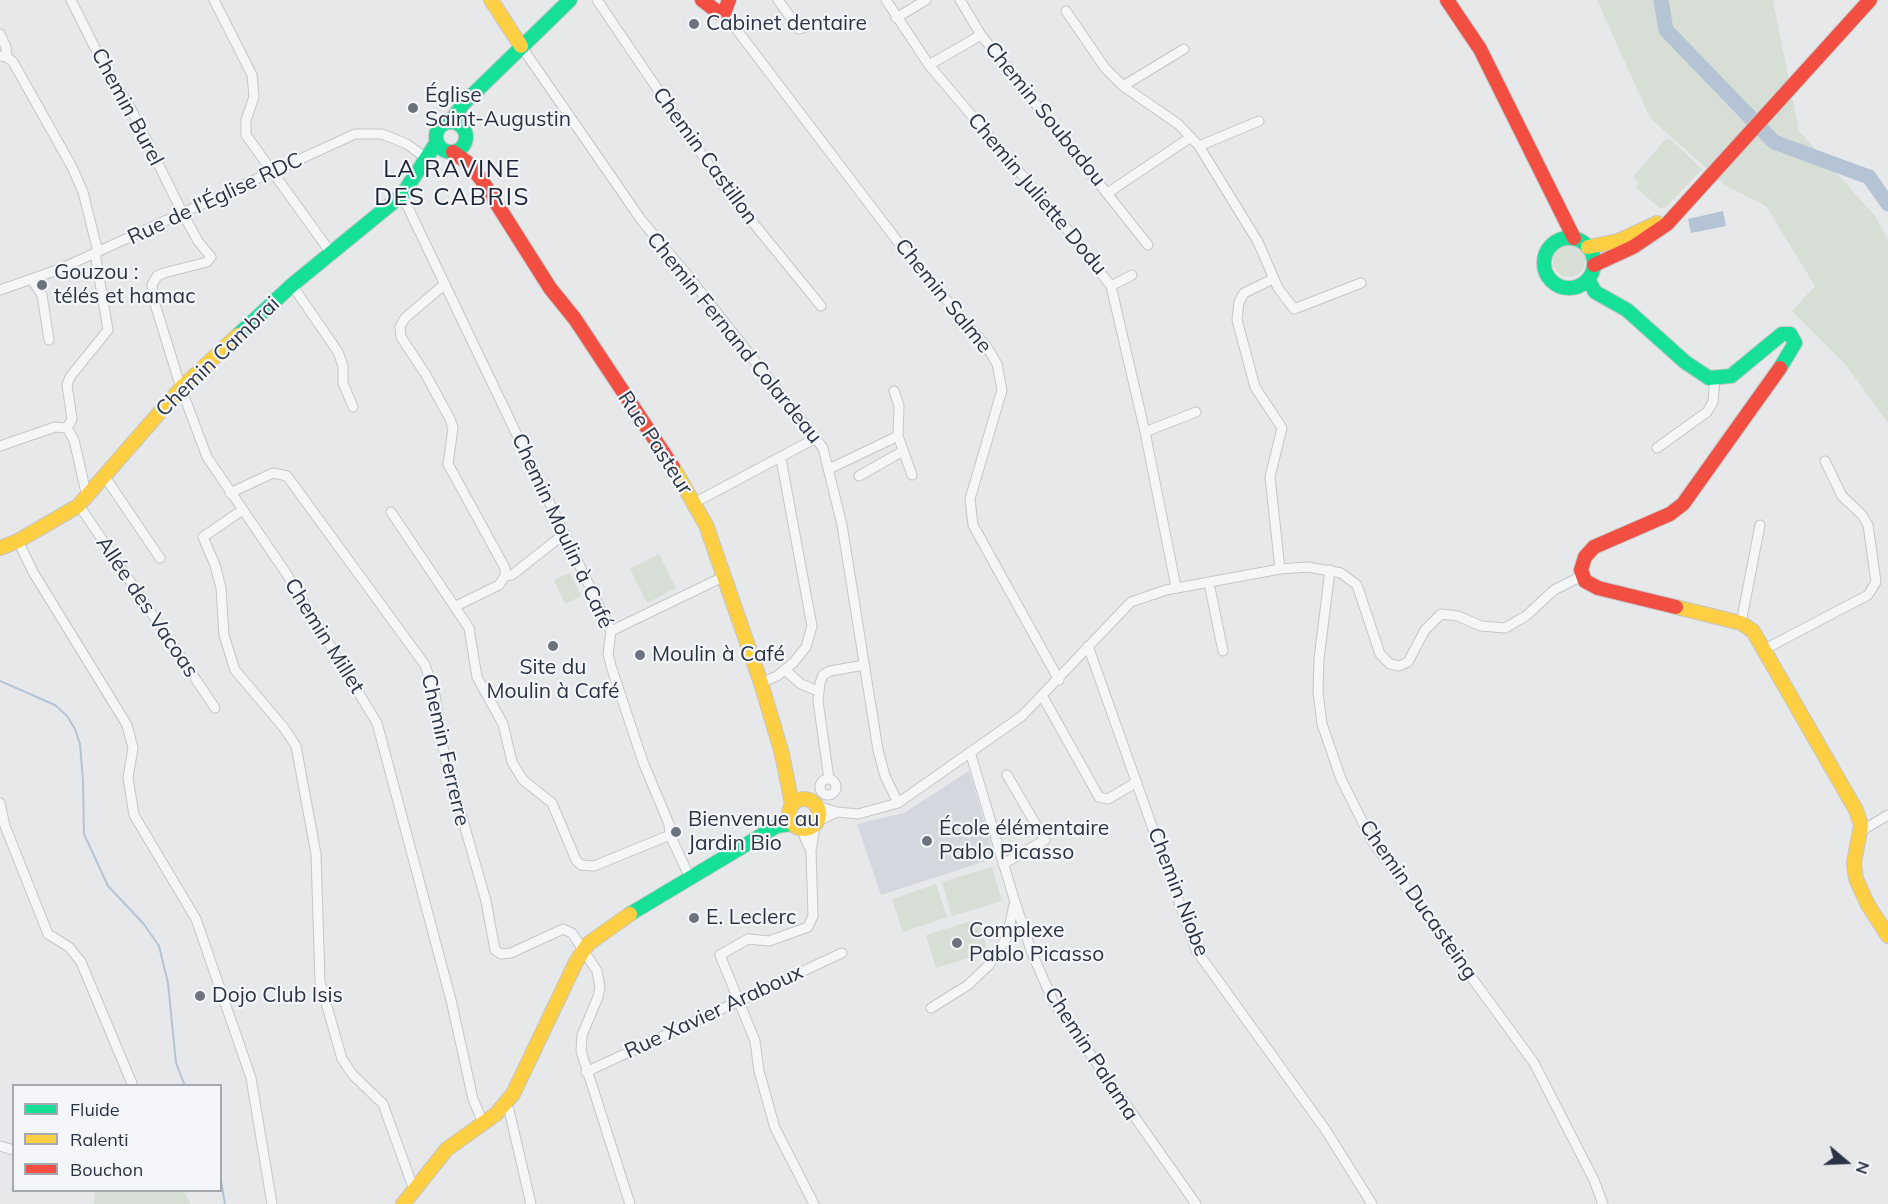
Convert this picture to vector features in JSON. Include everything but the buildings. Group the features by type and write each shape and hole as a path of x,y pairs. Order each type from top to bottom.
{"main road":[{"path":"491,0 521,46"},
{"path":"702,0 719,13 727,6"},
{"path":"1447,0 1480,49 1559,210 1574,238 1588,248 1594,265"},
{"path":"1570,289 1588,279 1594,265 1655,234 1667,224 1870,0"},
{"path":"428,157 449,148 439,128 455,124 461,107 561,3"},
{"name":"Rue Pasteur","path":"455,124 465,133 449,148 468,163 679,476 706,525 761,683 782,753 795,814"},
{"name":"Chemin Cambrai","path":"0,548 18,541 83,501 181,388 292,285 402,195 428,157"},
{"path":"1588,248 1618,241 1662,219 1681,206"},
{"path":"1559,210 1559,240"},
{"path":"1655,234 1662,219"},
{"path":"1574,238 1559,240 1547,250 1543,265 1549,279 1562,288 1619,306"},
{"path":"1588,279 1595,292 1619,306 1696,370 1715,379 1731,376 1780,335 1788,333 1794,338 1795,344 1791,352 1683,504 1670,514 1594,547 1582,563 1582,576 1585,581 1598,588 1741,623 1753,631 1856,810 1861,831 1854,863 1856,879 1868,905 1888,936"},
{"path":"403,1204 447,1149 505,1104 525,1071 583,950 595,936 795,814 817,806 816,823 795,814"}],"street":[{"name":"Chemin Burel","path":"70,0 103,64 130,107 183,214"},
{"path":"214,0 252,75 254,97 246,120 246,135 331,253"},
{"name":"Chemin Castillon","path":"597,0 724,188 821,306"},
{"path":"778,0 799,29 822,23"},
{"name":"Chemin Juliette Dodu","path":"886,0 929,65 1060,220 1111,286 1145,432 1176,587"},
{"path":"896,18 926,0"},
{"name":"Chemin Soubadou","path":"960,0 981,35 1148,245"},
{"name":"Chemin Salme","path":"727,6 908,255 987,347 997,364 1002,390 970,499 973,525 1059,680"},
{"path":"1066,11 1105,68 1123,86 1156,107 1199,146 1258,242 1268,260 1274,279 1294,309 1361,282"},
{"path":"0,34 6,47 3,56 18,69 72,167 83,192 97,252 109,327 104,338 70,376 67,385 72,419 67,428"},
{"name":"Chemin Soubadou","path":"929,65 981,35"},
{"name":"Chemin Fernand Colardeau","path":"521,46 642,221 816,438 826,455 855,606 881,763 898,803"},
{"path":"1123,86 1184,49"},
{"path":"1199,146 1259,121"},
{"name":"Rue de l'Église RDC","path":"0,290 32,280 97,252 355,135 369,132 382,134 408,144 428,157"},
{"name":"Chemin Soubadou","path":"1108,192 1191,137"},
{"name":"Chemin Moulin à Café","path":"402,195 611,631 608,654 611,666 643,762 669,824 670,835 690,878"},
{"name":"Chemin Millet","path":"183,214 211,260 164,273 157,276 152,285 154,301 181,388 200,444 241,511 286,573 376,723 451,1000 473,1099 483,1123"},
{"path":"1111,286 1132,275"},
{"path":"1274,279 1244,293 1239,302 1237,320 1252,380 1282,428 1270,477 1281,569"},
{"path":"32,280 42,296 49,340"},
{"path":"446,284 405,318 400,327 401,337 450,418 453,434 447,460 450,470 505,567 505,576 499,585 456,606"},
{"path":"292,285 338,352 343,366 343,383 353,407"},
{"path":"1657,448 1707,412 1713,402 1715,379"},
{"path":"894,391 899,405 898,436 912,475"},
{"path":"1145,432 1196,412"},
{"path":"0,446 55,427 67,428"},
{"path":"67,428 74,440 83,501"},
{"path":"830,469 898,436"},
{"path":"694,503 754,469 781,459 816,438"},
{"path":"859,476 903,451"},
{"path":"761,683 785,670 806,647 812,626 781,459"},
{"path":"1765,649 1868,595 1874,588 1876,577 1868,525 1862,514 1842,496 1825,460"},
{"name":"Chemin Ferrerre","path":"230,493 273,473 287,476 425,665 435,695 444,754 486,901 495,950 501,954 511,953 563,929 572,933 583,950"},
{"path":"105,477 160,558"},
{"name":"Allée des Vacoas","path":"83,501 215,708"},
{"path":"241,511 203,537 216,565 221,588 224,635 235,670 284,728 296,746 316,854 320,982 342,1059 383,1104 414,1190"},
{"path":"391,512 456,606 472,635 477,677 502,724 512,762 524,780 552,803 576,860 581,865 594,866 670,835"},
{"path":"1741,623 1760,525"},
{"path":"505,576 512,575 564,534"},
{"path":"18,541 33,572 129,731 133,748 128,778 134,815 196,919 251,1078 272,1204"},
{"path":"817,806 837,812 858,814 898,803 1022,716 1043,697 1131,602 1176,587 1281,569 1308,567 1330,570 1351,578 1357,585 1380,654 1390,664 1399,666 1408,662 1425,630 1441,614 1458,616 1481,626 1505,628 1526,616 1554,590 1582,576"},
{"name":"Chemin Ducasteing","path":"1330,570 1319,659 1318,692 1322,724 1341,779 1372,841 1534,1063 1594,1180 1603,1204"},
{"path":"611,631 725,576"},
{"path":"1209,583 1223,651"},
{"name":"Chemin Niobe","path":"1088,646 1196,950 1325,1129 1372,1204"},
{"path":"829,779 818,691 823,675 830,670 864,665"},
{"path":"785,670 801,684 818,691"},
{"path":"1043,697 1099,797 1108,799 1137,782"},
{"name":"Chemin Palama","path":"970,752 1025,933 1053,1001 1196,1204"},
{"path":"1004,864 1045,840 1007,775"},
{"path":"0,802 5,826 48,934 69,947 81,962 132,1084"},
{"path":"814,1204 775,1128 759,1071 755,1041 720,955 748,939 769,941 808,927 813,916 811,851 816,823 837,812"},
{"path":"795,814 811,851"},
{"path":"1861,831 1888,815"},
{"path":"931,1008 968,985 989,965 1007,937 1015,902"},
{"path":"1007,937 1025,933"},
{"path":"583,950 597,971 600,987 581,1041 586,1072 630,1204"},
{"name":"Rue Xavier Araboux","path":"586,1072 842,953"},
{"path":"505,1104 509,1110 531,1204"}],"shaded area":[{"path":"1597,0 1773,0 1799,131 1876,217 1888,240 1888,423 1846,365 1792,311 1815,286 1766,206 1725,185 1650,118"},
{"path":"1666,139 1671,140 1702,169 1665,208 1660,208 1635,187 1639,182 1633,177"},
{"path":"1569,245 1580,250 1585,261 1580,272 1569,277 1558,272 1553,261 1558,250"},
{"path":"659,554 676,588 647,603 630,569"},
{"path":"570,573 581,596 565,604 554,580"},
{"name":"École élémentaire Pablo Picasso","path":"969,771 995,858 881,895 857,824 904,813"},
{"path":"992,867 1002,901 952,916 942,882"},
{"path":"936,884 947,917 903,932 892,899"},
{"name":"Complexe Pablo Picasso","path":"978,919 988,952 936,968 926,935"},
{"path":"95,1192 184,1192 191,1204 94,1204"}],"water":[{"path":"1723,211 1726,226 1691,233 1688,219"}],"waterway":[{"path":"1661,0 1666,30 1774,142 1869,177 1888,204"},
{"path":"0,681 55,705 67,716 75,729 80,744 84,834 108,886 143,923 159,946 168,983 176,1063 184,1084"},
{"path":"222,1187 225,1204"}],"traffic: fast":[{"path":"450,122 463,104 570,0"},
{"path":"451,122 457,123 465,131 466,137 465,143 457,151 451,152 445,151 437,143 436,137 437,131 445,123 451,122"},
{"path":"238,335 292,285 402,195 437,142"},
{"path":"1564,238 1574,238 1587,245 1594,258 1594,263 1594,268 1587,281 1574,288 1564,288 1555,284 1548,277 1544,268 1544,258 1548,249 1555,242 1564,238"},
{"path":"1588,279 1595,292 1627,310 1685,362 1709,378 1731,376 1782,334 1790,334 1795,343 1780,368"},
{"path":"630,914 777,826 791,824"}],"traffic: slow":[{"path":"491,0 521,46"},
{"path":"1588,247 1618,241 1657,223"},
{"path":"0,548 18,541 78,506 181,388 238,335"},
{"path":"673,467 706,525 761,683 782,754 792,804"},
{"path":"1676,607 1741,623 1753,631 1856,810 1861,825 1854,863 1856,879 1868,905 1888,936"},
{"path":"804,799 815,803 819,814 815,825 804,829 793,825 789,814 793,803 804,799"},
{"path":"403,1204 447,1149 496,1114 513,1094 576,962 588,944 630,914"}],"traffic: jam":[{"path":"702,0 719,13 724,13 729,0"},
{"path":"1447,0 1480,49 1574,238"},
{"path":"1594,265 1633,247 1667,224 1870,0"},
{"path":"453,152 468,163 481,179 550,288 575,319 673,467"},
{"path":"1676,607 1598,588 1585,581 1581,570 1585,557 1594,547 1670,514 1683,504 1780,368"}],"place":[{"name":"Cabinet dentaire","path":"694,24"},
{"name":"Église Saint-Augustin","path":"413,108"},
{"name":"Gouzou : télés et hamac","path":"42,285"},
{"name":"Site du Moulin à Café","path":"553,646"},
{"name":"Moulin à Café","path":"640,655"},
{"name":"Bienvenue au Jardin Bio","path":"676,832"},
{"name":"École élémentaire Pablo Picasso","path":"927,841"},
{"name":"E. Leclerc","path":"694,918"},
{"name":"Complexe Pablo Picasso","path":"957,943"},
{"name":"Dojo Club Isis","path":"200,996"}],"district":[{"name":"LA RAVINE DES CABRIS","path":"452,184"}]}
